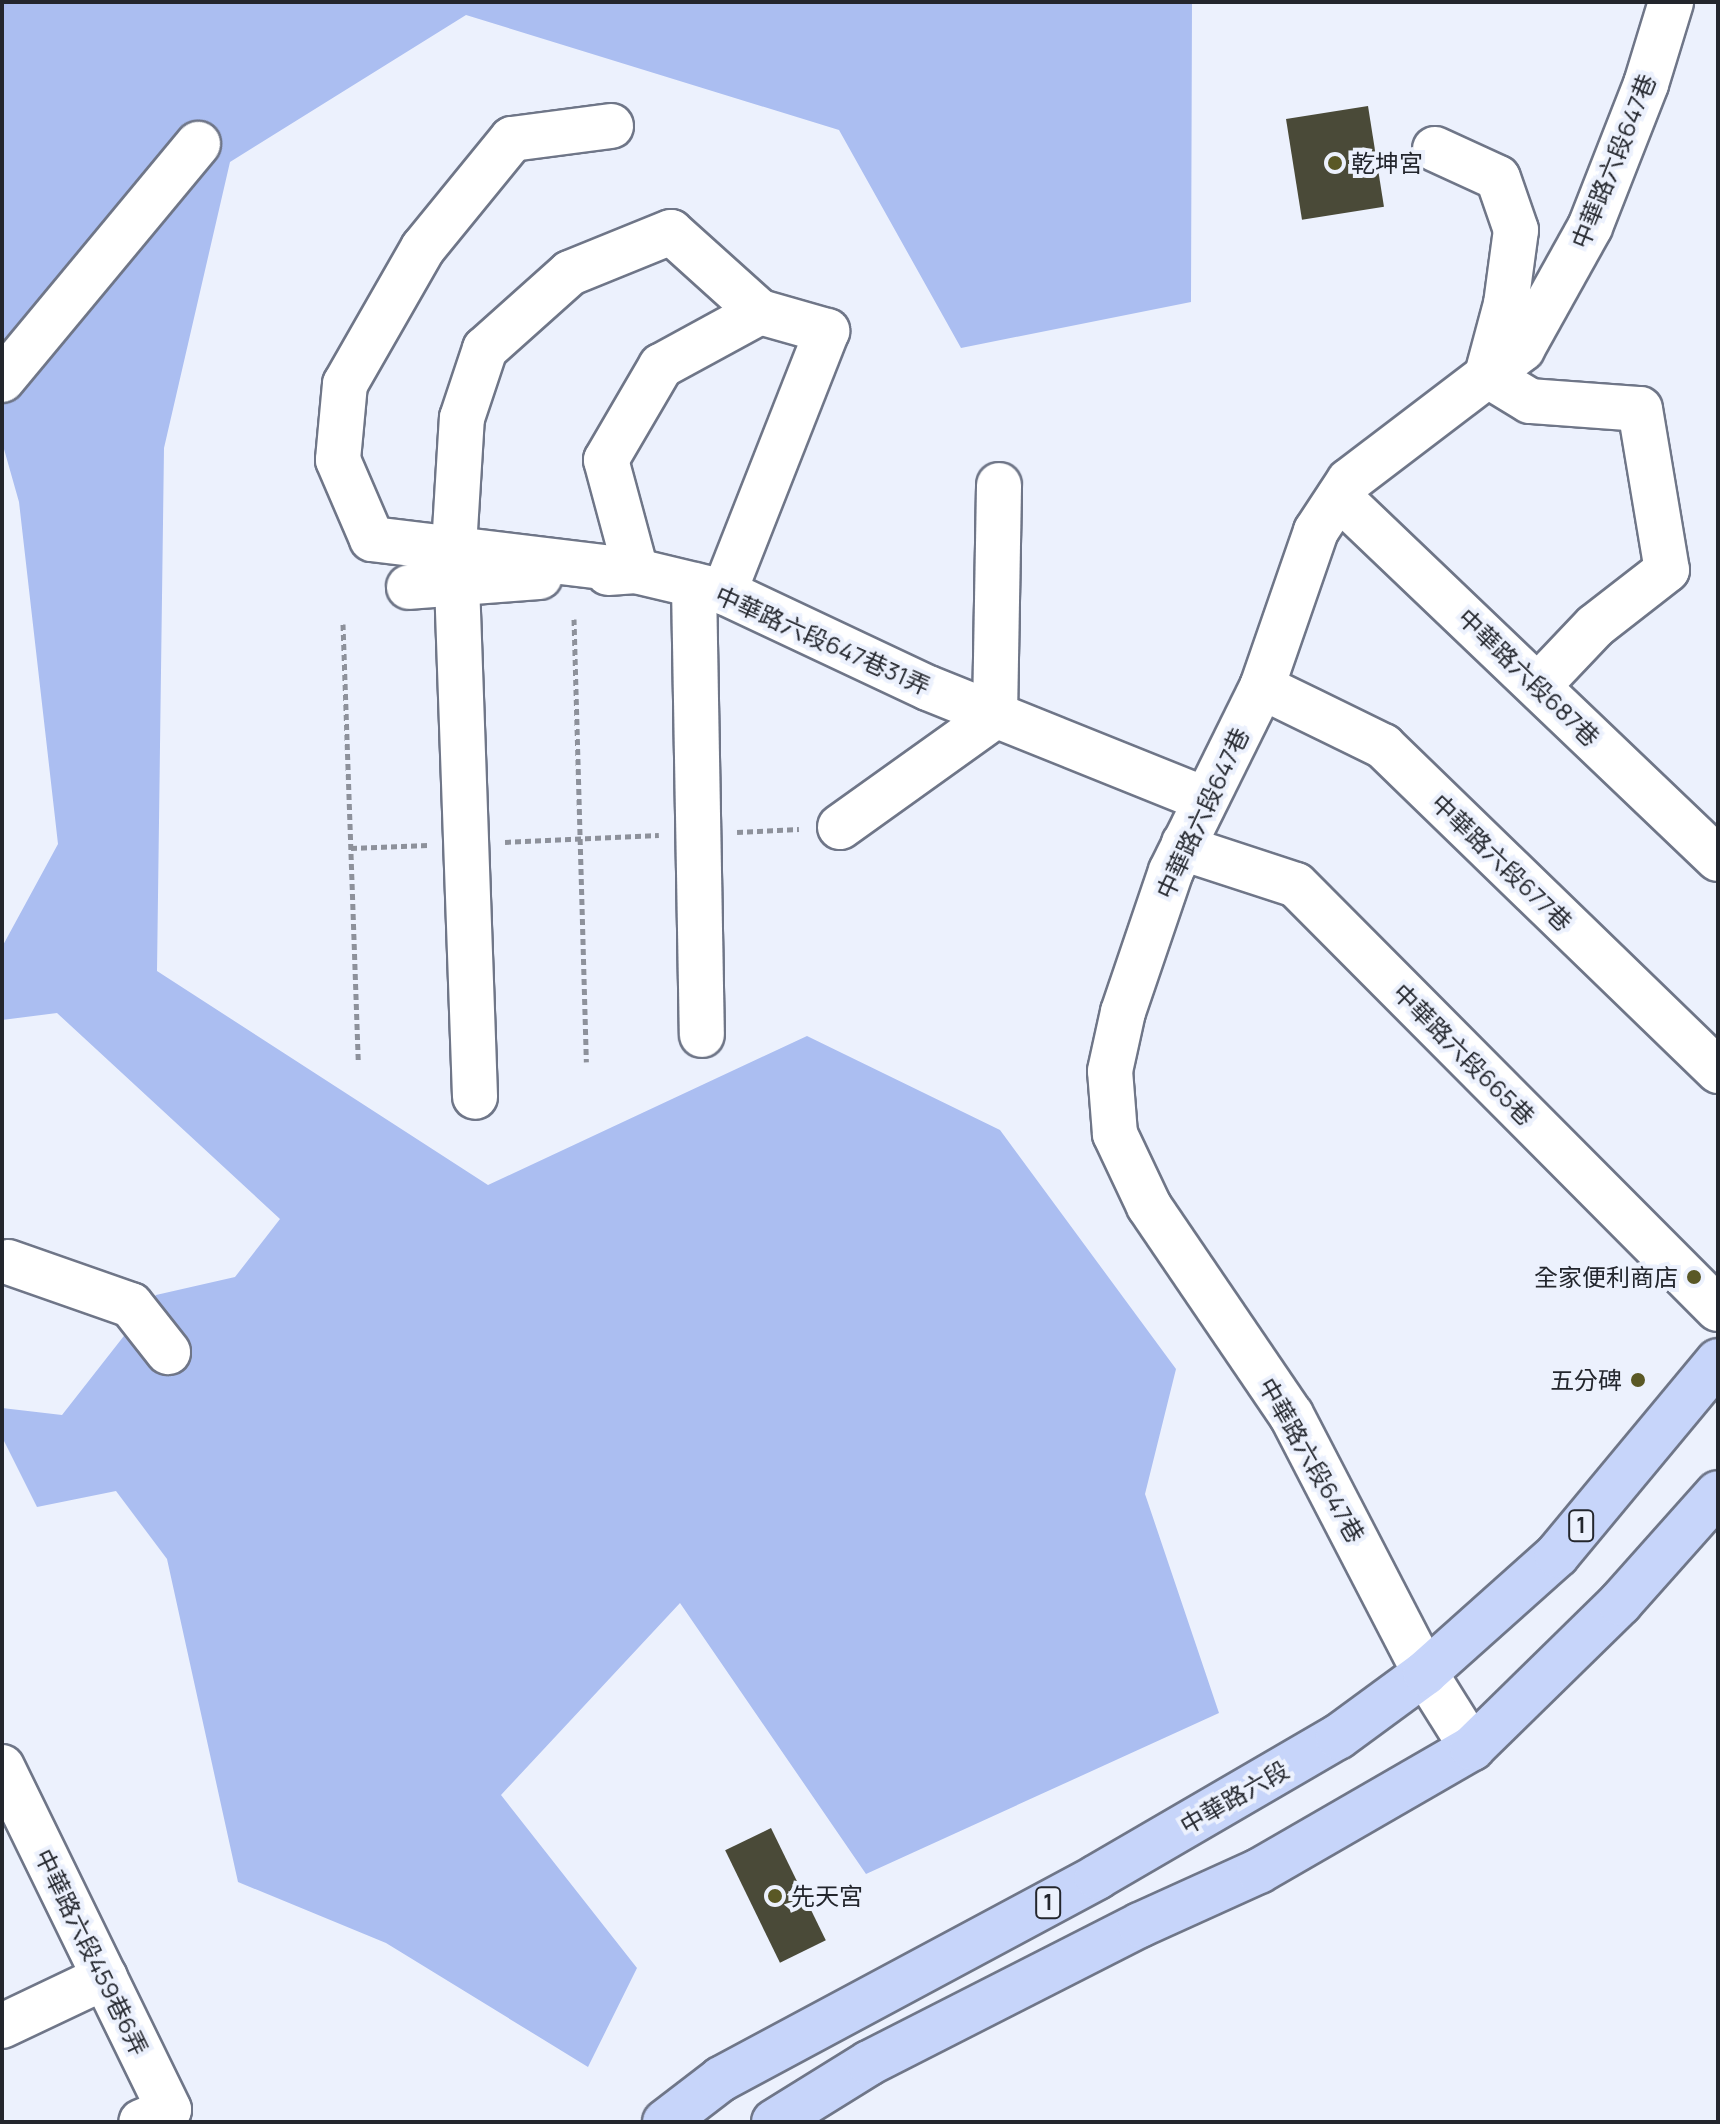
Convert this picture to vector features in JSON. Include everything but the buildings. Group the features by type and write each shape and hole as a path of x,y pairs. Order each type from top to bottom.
{"main road":[{"name":"中華路六段","path":"665,2122 721,2079 1097,1877 1338,1737 1425,1673 1557,1555 1718,1361"},
{"path":"774,2122 869,2063 1140,1925 1259,1871 1472,1748 1620,1603 1718,1493"}],"street":[{"name":"中華路六段647巷","path":"1472,1748 1425,1673 1291,1415 1149,1206 1115,1134 1110,1071 1123,1012 1184,843 1262,687 1316,531 1349,481 1402,436 1522,349 1590,227 1646,84 1671,2"},
{"path":"456,565 372,539 338,460 345,384 423,248 512,139 611,126"},
{"path":"2,380 198,144"},
{"path":"1435,149 1498,178 1516,230 1506,304 1487,375 1530,401 1640,409 1667,570 1595,626 1539,685"},
{"path":"475,1097 456,565 462,418 485,349 570,273 671,232 760,312 827,331 709,589 699,834 702,1035"},
{"path":"636,571 606,460 661,366 760,312"},
{"path":"840,827 995,716 999,485"},
{"name":"中華路六段687巷","path":"1339,497 1718,859"},
{"name":"中華路六段647巷31弄","path":"409,587 456,565 636,571 709,589 995,716 1204,799"},
{"name":"中華路六段677巷","path":"1262,687 1383,746 1718,1071"},
{"name":"中華路六段665巷","path":"1184,843 1192,851 1296,885 1718,1309"},
{"path":"4,1263 131,1305 168,1352"},
{"name":"中華路六段459巷6弄","path":"2,1767 11,1810 105,1977 161,2118"},
{"path":"2,2026 105,1977"}],"path":[{"path":"574,619 586,1062"},
{"path":"343,624 358,1062"},
{"path":"351,848 840,827"}],"shaded area":[{"path":"2,2 1192,2 1191,302 961,348 839,130 466,15 230,162 164,448 157,971 488,1185 807,1036 1000,1130 1176,1369 1145,1494 1219,1713 866,1874 680,1603 501,1795 637,1968 588,2067 386,1943 238,1882 167,1559 116,1491 37,1507 2,1437 2,1408 62,1415 156,1295 235,1277 280,1219 57,1013 2,1020 2,947 58,844 19,502 2,442"}],"place":[{"name":"乾坤宮","path":"1335,163"},
{"name":"全家便利商店","path":"1694,1277"},
{"name":"五分碑","path":"1638,1380"},
{"name":"先天宮","path":"775,1896"}]}
